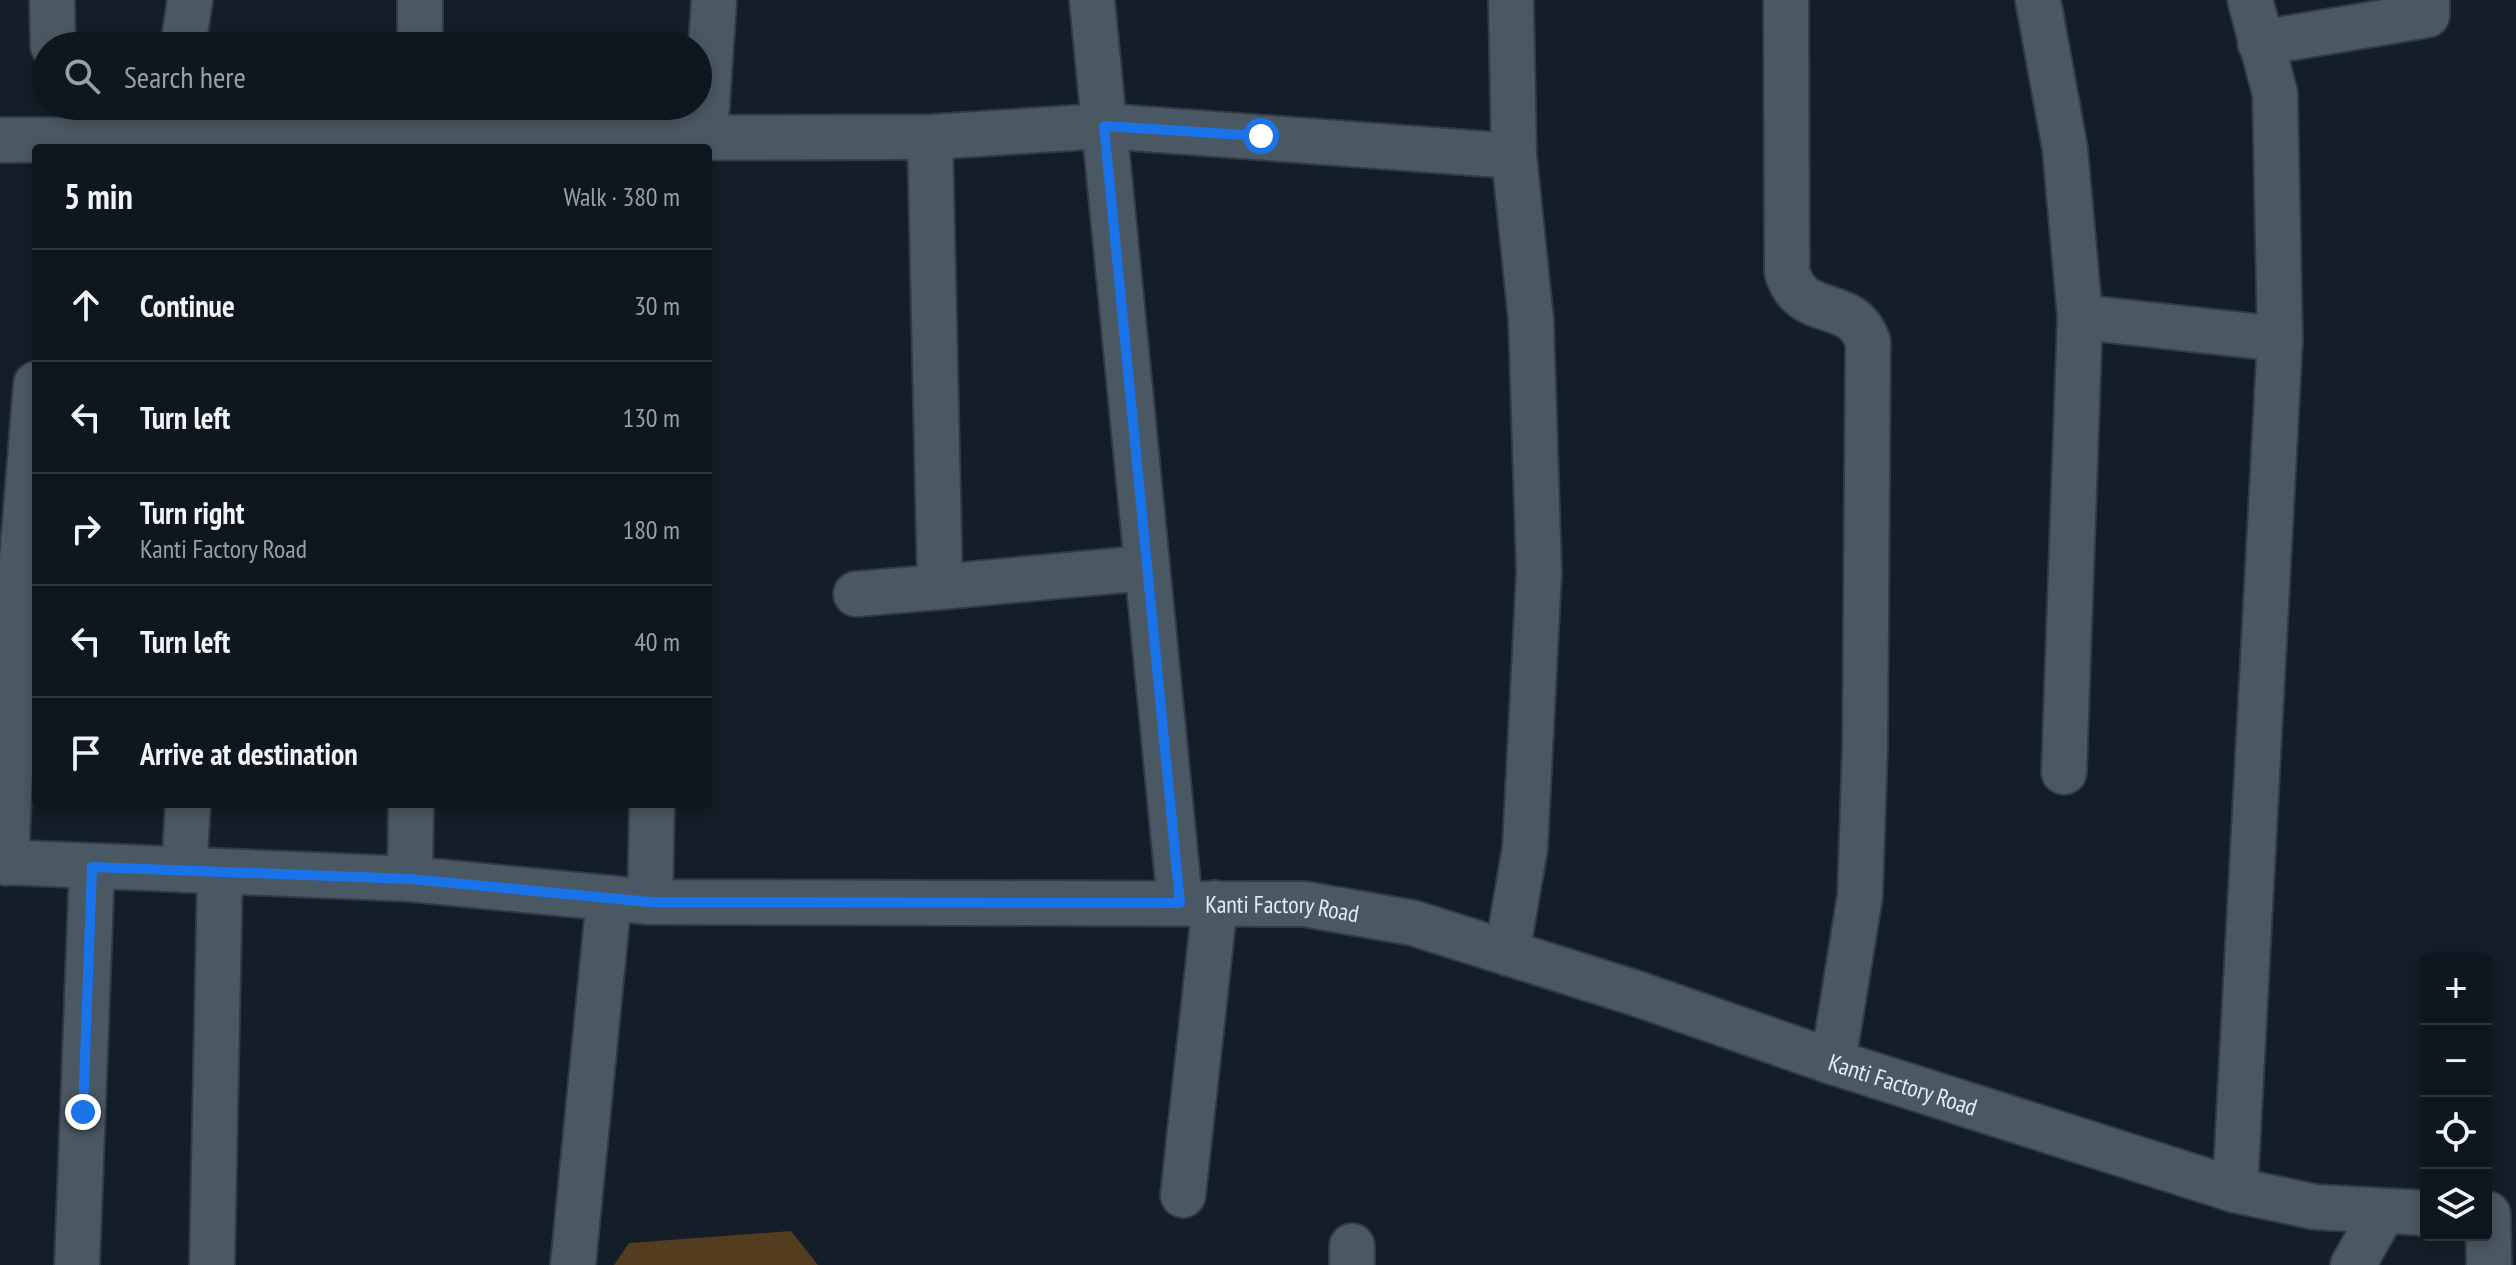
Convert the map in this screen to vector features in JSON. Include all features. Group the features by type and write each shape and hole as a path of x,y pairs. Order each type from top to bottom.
{"street":[{"path":"52,0 53,32"},
{"path":"185,32 190,0"},
{"path":"420,0 420,32"},
{"path":"712,32 714,0"},
{"path":"1092,0 1145,568 1198,903 1183,1195"},
{"path":"1507,953 1525,848 1539,572 1531,320 1514,156 1511,0"},
{"path":"1786,0 1787,272 1792,289 1802,299 1851,317 1862,325 1868,342 1865,745 1860,896 1833,1062"},
{"path":"2038,0 2065,149 2080,317 2064,772"},
{"path":"2235,1190 2280,339 2275,93 2250,0"},
{"path":"2260,43 2427,15 2427,0"},
{"path":"705,136 706,120"},
{"path":"0,140 55,131 171,121 225,142 418,131 660,142 705,136 930,137 1104,126 1514,156"},
{"path":"930,137 940,587"},
{"path":"2080,317 2280,339"},
{"path":"3,862 32,434"},
{"path":"856,594 1145,568"},
{"path":"189,808 202,871 212,1265"},
{"path":"410,879 411,808"},
{"path":"573,1265 630,900 651,808"},
{"name":"Kanti Factory Road","path":"3,862 410,879 630,900 1304,904 1413,923 1833,1062 2235,1190 2315,1207 2420,1213"},
{"path":"77,1265 92,867"},
{"path":"2353,1265 2383,1212"},
{"path":"2489,1265 2497,1214"}],"shaded area":[{"path":"791,1231 818,1265 614,1265 629,1243"}],"route":[{"path":"83,1112 92,867 410,879 650,902 1180,903 1104,126 1261,136"}]}
